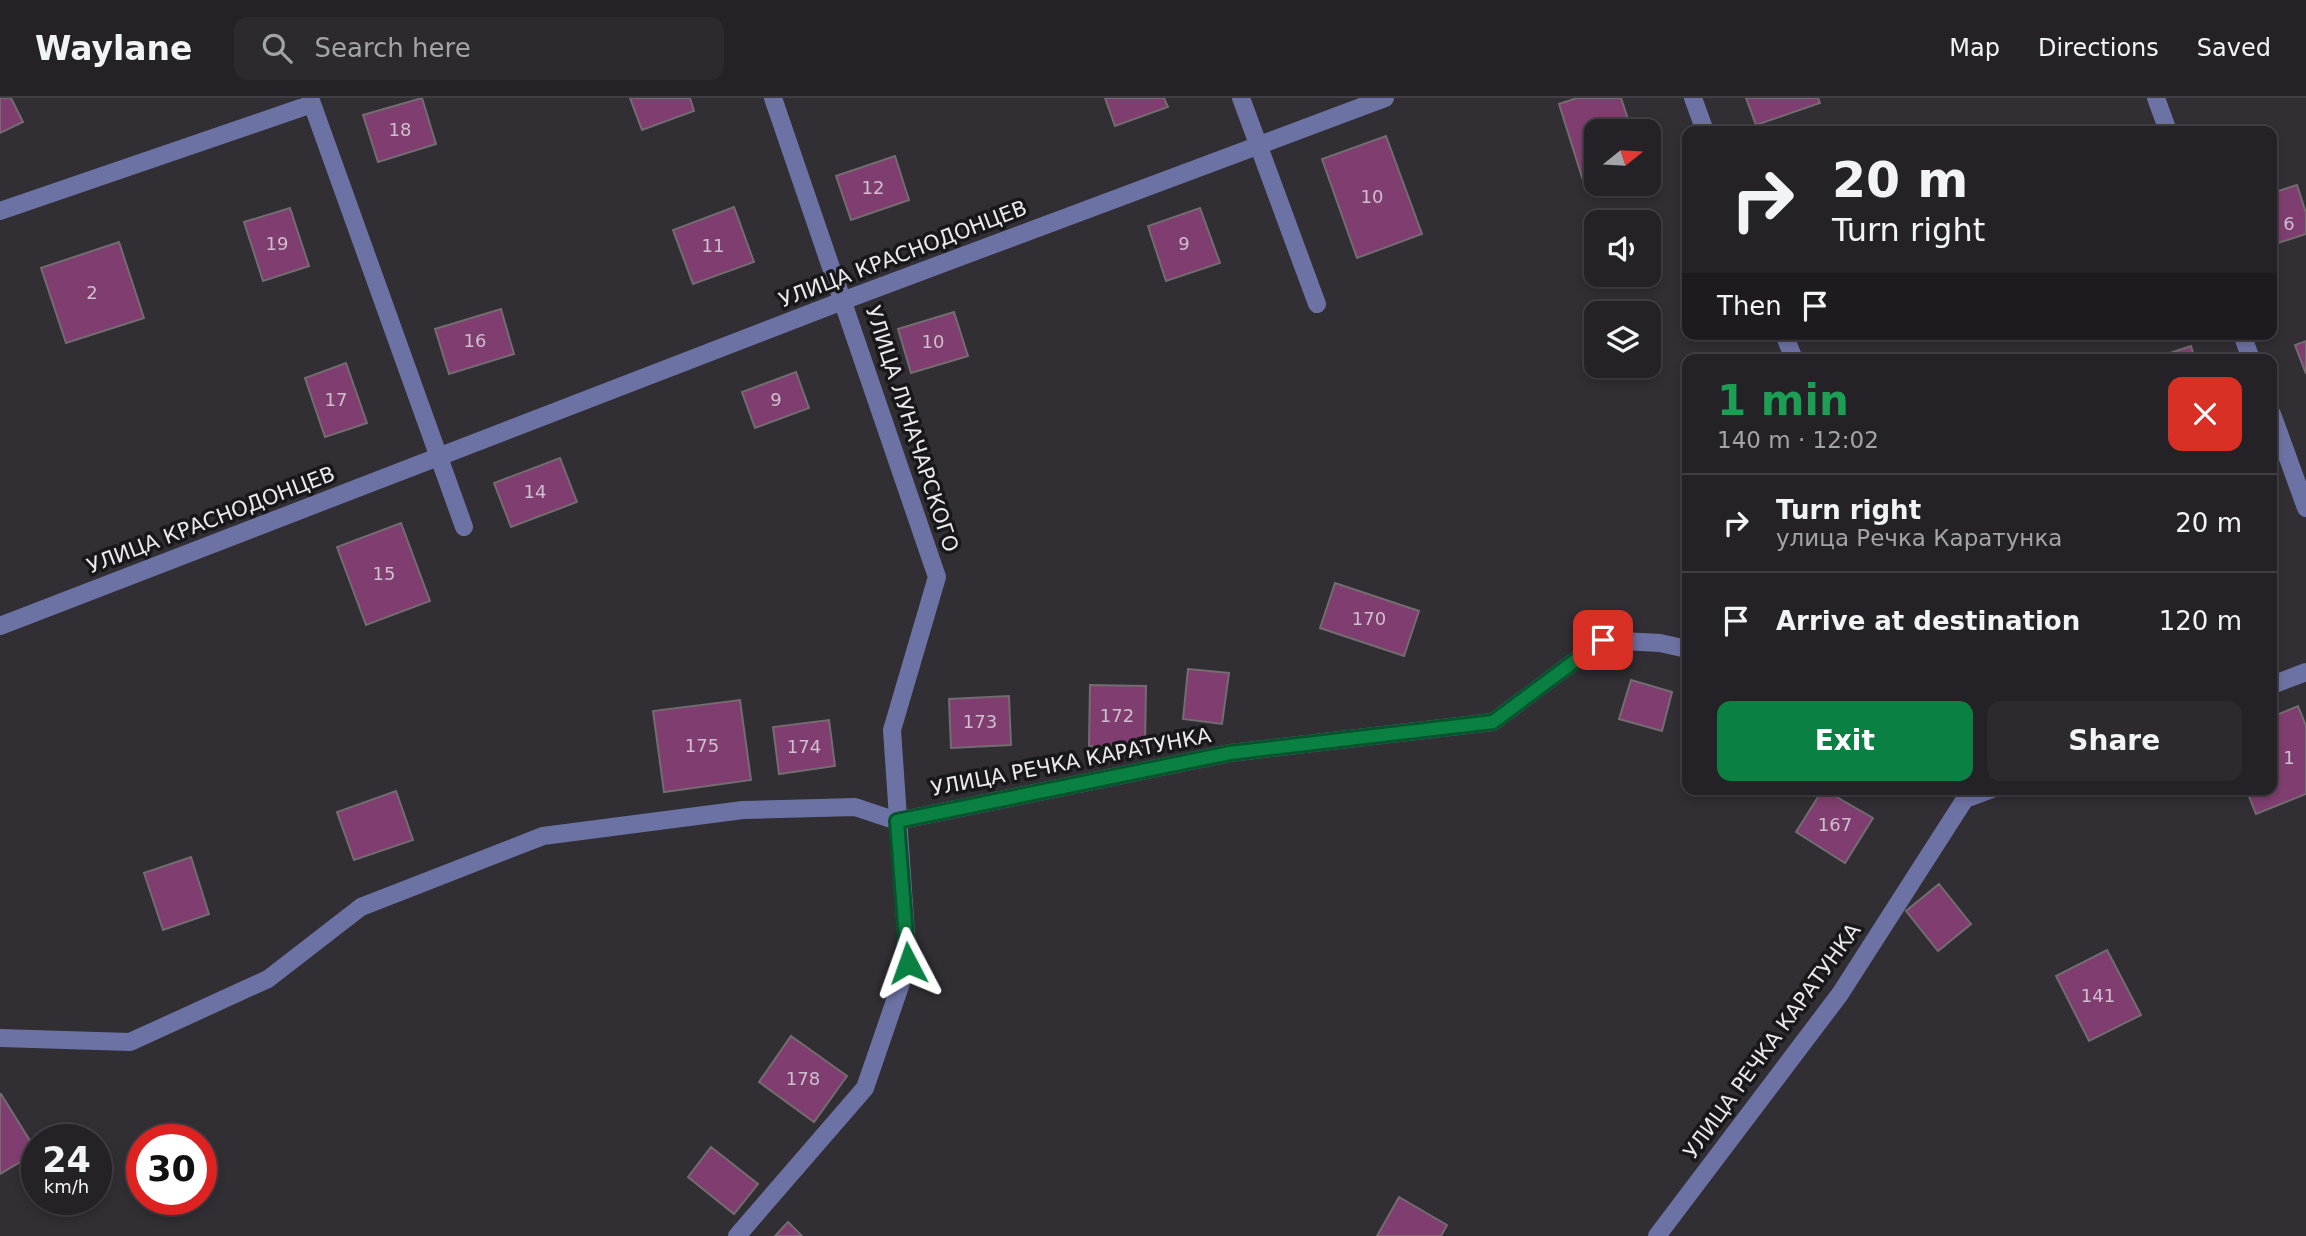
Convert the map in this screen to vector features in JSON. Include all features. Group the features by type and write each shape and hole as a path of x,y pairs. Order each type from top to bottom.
{"street":[{"name":"УЛИЦА ЛУНАЧАРСКОГО","path":"773,98 845,300 937,577 892,730 897,821"},
{"path":"1241,98 1317,304"},
{"name":"УЛИЦА КРАСНОДОНЦЕВ","path":"0,626 845,300 1385,98"},
{"path":"1693,98 1703,126"},
{"path":"2156,98 2166,126"},
{"path":"0,211 311,101 464,527"},
{"path":"2277,428 2306,508"},
{"name":"УЛИЦА РЕЧКА КАРАТУНКА","path":"0,1038 130,1042 268,979 361,907 543,836 743,810 855,807 897,821 1230,753 1493,722 1603,640 1660,643 1682,648"},
{"path":"2277,683 2306,672"},
{"name":"УЛИЦА РЕЧКА КАРАТУНКА","path":"1657,1236 1840,994 1962,795"},
{"path":"737,1236 865,1088 908,963 897,821"}],"building":[{"path":"0,98 11,98 23,122 0,133"},
{"path":"422,98 436,144 378,162 363,115"},
{"path":"630,98 690,98 694,111 642,130"},
{"path":"1105,98 1164,98 1168,107 1115,126"},
{"path":"1577,98 1621,98 1628,119 1584,119 1584,184 1559,104"},
{"path":"1746,98 1818,98 1820,103 1756,125"},
{"path":"1386,136 1422,234 1357,258 1322,159"},
{"path":"895,156 909,200 851,220 836,176"},
{"path":"2297,185 2306,213 2306,234 2277,243 2277,191"},
{"path":"734,207 754,262 693,284 673,230"},
{"path":"290,208 309,266 263,281 244,222"},
{"path":"1200,208 1220,263 1166,281 1148,226"},
{"path":"119,242 144,318 66,343 41,268"},
{"path":"501,309 514,354 449,374 435,329"},
{"path":"954,312 968,356 911,373 898,329"},
{"path":"2306,341 2306,374 2295,345"},
{"path":"2191,346 2193,354 2167,354"},
{"path":"346,363 367,423 325,437 305,378"},
{"path":"796,372 809,408 755,428 742,392"},
{"path":"560,458 577,502 511,527 494,483"},
{"path":"401,523 430,601 366,625 337,547"},
{"path":"1335,583 1419,611 1404,656 1320,628"},
{"path":"1188,669 1229,673 1222,724 1183,719"},
{"path":"1631,680 1672,692 1662,731 1619,719"},
{"path":"1090,685 1146,686 1145,747 1089,746"},
{"path":"1009,696 1011,745 951,748 949,699"},
{"path":"740,700 751,780 664,792 653,711"},
{"path":"2298,706 2306,726 2306,794 2256,814 2248,795 2277,795 2277,715"},
{"path":"829,720 835,766 779,774 773,727"},
{"path":"396,791 413,840 354,860 337,812"},
{"path":"1819,795 1833,795 1873,818 1845,863 1796,832"},
{"path":"191,857 209,914 163,930 144,873"},
{"path":"1939,884 1971,924 1938,951 1906,911"},
{"path":"2107,950 2141,1015 2089,1041 2056,976"},
{"path":"791,1036 847,1076 814,1122 759,1082"},
{"path":"0,1095 21,1126 21,1162 0,1174"},
{"path":"711,1147 758,1184 734,1214 688,1177"},
{"path":"1399,1197 1447,1225 1441,1236 1377,1236"},
{"path":"788,1222 802,1236 775,1236"}],"route":[{"path":"908,963 897,821 1230,753 1493,722 1603,640"}]}
